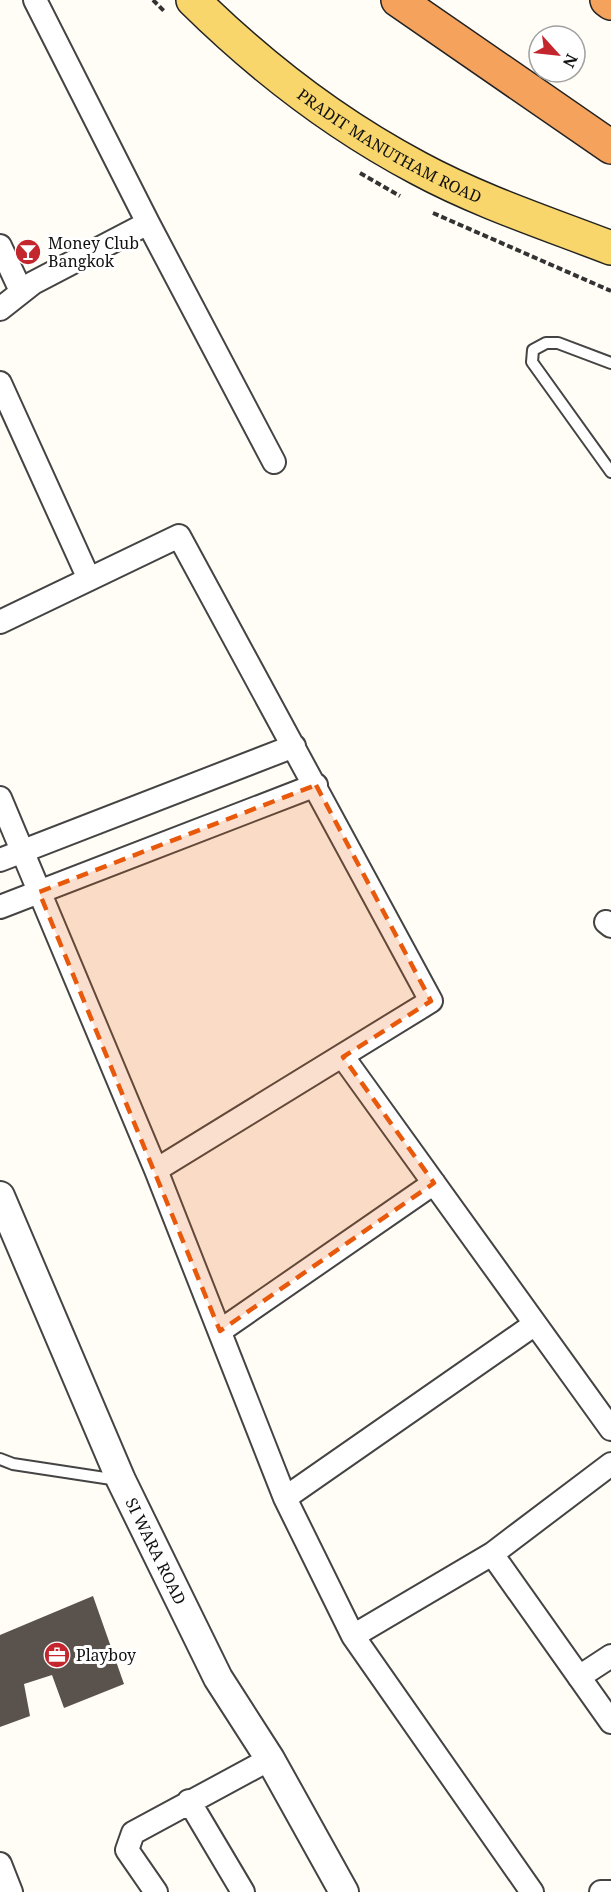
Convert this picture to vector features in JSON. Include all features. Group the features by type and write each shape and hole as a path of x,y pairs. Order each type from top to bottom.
{"highway":[{"path":"398,0 611,147"}],"main road":[{"name":"PRADIT MANUTHAM ROAD","path":"193,0 222,28 286,82 348,128 418,169 494,203 611,248"}],"street":[{"path":"35,0 148,223 274,462"},
{"path":"0,309 21,291 148,223"},
{"path":"0,246 21,291"},
{"path":"0,382 89,579"},
{"path":"0,622 179,536 316,785 431,1001 156,1170"},
{"path":"0,860 294,746"},
{"path":"0,907 316,785"},
{"path":"0,798 156,1170 285,1498 353,1636 532,1892"},
{"path":"343,1057 611,1429"},
{"path":"220,1330 434,1183"},
{"name":"SI WARA ROAD","path":"0,1196 7,1233 121,1480 218,1677 270,1759 344,1892"},
{"path":"285,1498 535,1324"},
{"path":"353,1636 492,1554 611,1464"},
{"path":"492,1554 611,1722"},
{"path":"579,1677 611,1656"},
{"path":"156,1892 127,1850 133,1833 270,1759"},
{"path":"189,1801 243,1892"},
{"path":"0,1864 11,1892"},
{"path":"601,1892 611,1892"}],"lane":[{"path":"611,363 558,343 546,343 533,350 532,362 611,472"},
{"path":"0,1460 13,1464 121,1480"}],"highlighted area":[{"path":"316,785 431,1001 343,1057 434,1183 220,1331 39,892"}],"building":[{"name":"Playboy","path":"93,1596 124,1684 64,1708 52,1675 24,1684 30,1716 0,1727 0,1635"}],"place":[{"name":"Money Club Bangkok","path":"28,252"},
{"name":"Playboy","path":"57,1655"}]}
